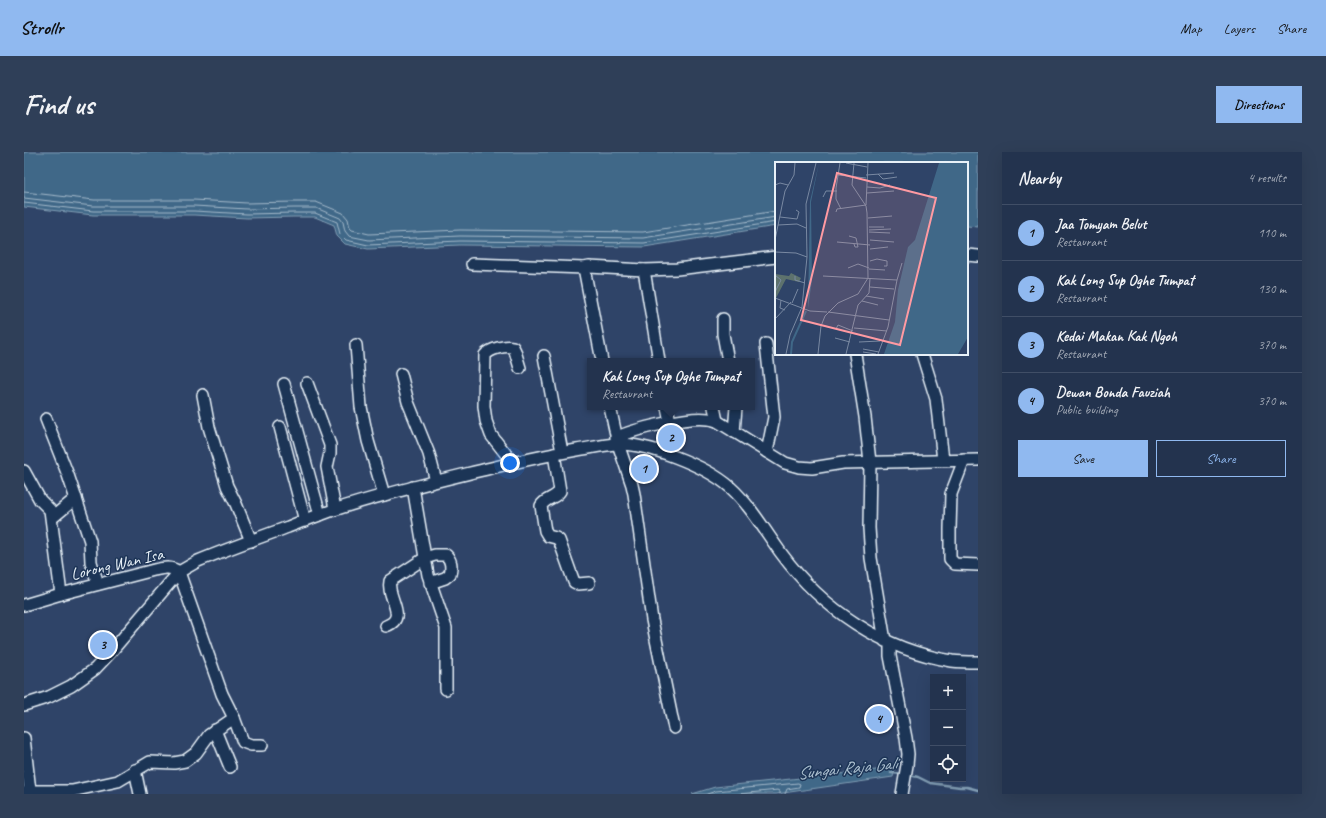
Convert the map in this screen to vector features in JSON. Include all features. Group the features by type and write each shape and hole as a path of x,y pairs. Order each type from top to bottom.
{"street":[{"path":"472,264 644,270 677,269 775,257"},
{"path":"584,268 601,358"},
{"path":"644,270 659,358"},
{"path":"723,319 723,334 727,358"},
{"path":"766,344 774,417 767,452"},
{"path":"356,345 361,407 368,442 384,495"},
{"path":"514,463 491,435 486,421 484,406 485,355 489,352 508,346 513,347 520,368"},
{"path":"855,355 865,417 870,462 870,535 872,558 906,738 907,765 902,794"},
{"path":"922,355 936,399 944,460"},
{"path":"544,356 558,453 560,491 540,506 545,531 548,536 559,540 574,582 578,584 589,583"},
{"path":"401,374 408,402 429,454 436,482"},
{"path":"307,383 330,445 331,450 327,467 336,510"},
{"path":"284,384 320,515"},
{"path":"203,395 209,427 224,479 227,488 236,503 251,540"},
{"path":"611,410 617,441 634,494 652,620 674,728"},
{"path":"668,410 670,422"},
{"path":"715,410 717,421"},
{"path":"734,432 736,410"},
{"path":"46,419 76,498 90,541 91,562 98,584"},
{"path":"617,441 624,434 670,422 708,419 717,421 785,463 798,467 812,468 843,463 978,460"},
{"path":"280,427 305,521"},
{"path":"24,705 49,697 71,686 95,669 179,572 198,561 320,515 384,495 514,463 617,441 677,459 706,471 729,486 748,505 781,554 798,575 842,615 865,631 917,653 945,659 978,662"},
{"path":"964,460 951,494 950,559 955,564 978,565"},
{"name":"Lorong Wan Isa","path":"24,471 40,500 50,509 61,594"},
{"path":"412,487 430,583 446,628 446,689"},
{"path":"52,518 76,498"},
{"path":"386,626 394,624 396,620 396,614 389,590 390,580 425,558 443,554 446,555 450,561 450,574 445,578 430,583"},
{"name":"Lorong Wan Isa","path":"24,605 165,567 174,568 179,572"},
{"path":"179,572 222,694 234,718 243,742 251,745 262,745"},
{"path":"24,738 27,792 72,791 118,781 150,762 174,763 185,761 196,753 209,735 234,718"},
{"path":"215,730 230,768"},
{"path":"135,770 140,794"}],"water":[{"path":"24,152 978,152 978,227 968,226 968,162 775,162 775,226 644,247 460,245 368,249 345,244 337,236 334,225 315,217 247,218 194,215 93,215 24,207"},
{"path":"895,768 893,777 776,794 692,794 715,787"}],"waterway":[{"name":"Sungai Raja Gali","path":"891,773 902,774"},
{"name":"Sungai Raja Gali","path":"909,775 918,777 930,783 967,787 978,790"}],"place":[{"name":"Kak Long Sup Oghe Tumpat","path":"671,438"},
{"name":"Jaa Tomyam Belut","path":"644,469"},
{"name":"Kedai Makan Kak Ngoh","path":"103,645"},
{"name":"Dewan Bonda Fauziah","path":"879,719"}]}
